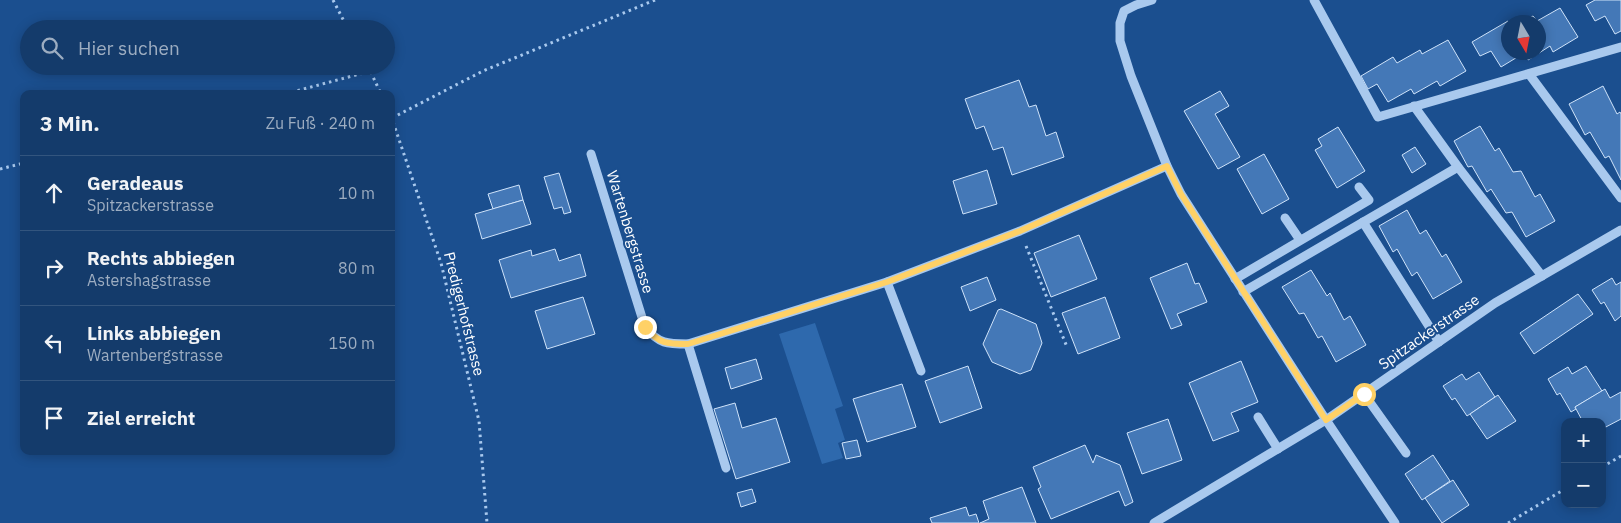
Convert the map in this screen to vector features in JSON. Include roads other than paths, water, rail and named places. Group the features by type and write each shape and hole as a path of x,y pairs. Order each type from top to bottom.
{"street":[{"path":"1152,0 1124,11 1120,23 1120,41 1131,76 1167,166 1181,194 1243,292 1395,523"},
{"path":"1314,0 1378,117 1621,47"},
{"path":"1529,74 1621,198"},
{"path":"1414,106 1458,167 1542,276"},
{"name":"Wartenbergstrasse","path":"591,154 645,327 654,338 670,344 688,344 887,282 1020,231 1167,166"},
{"path":"1243,292 1458,167"},
{"path":"1236,279 1369,200 1360,187"},
{"path":"1285,218 1300,240"},
{"path":"1363,222 1439,342"},
{"name":"Spitzackerstrasse","path":"1154,523 1326,420 1496,303 1621,230"},
{"path":"887,282 921,371"},
{"path":"688,344 726,468"},
{"path":"1364,394 1406,453"},
{"path":"1258,417 1278,449"}]}
